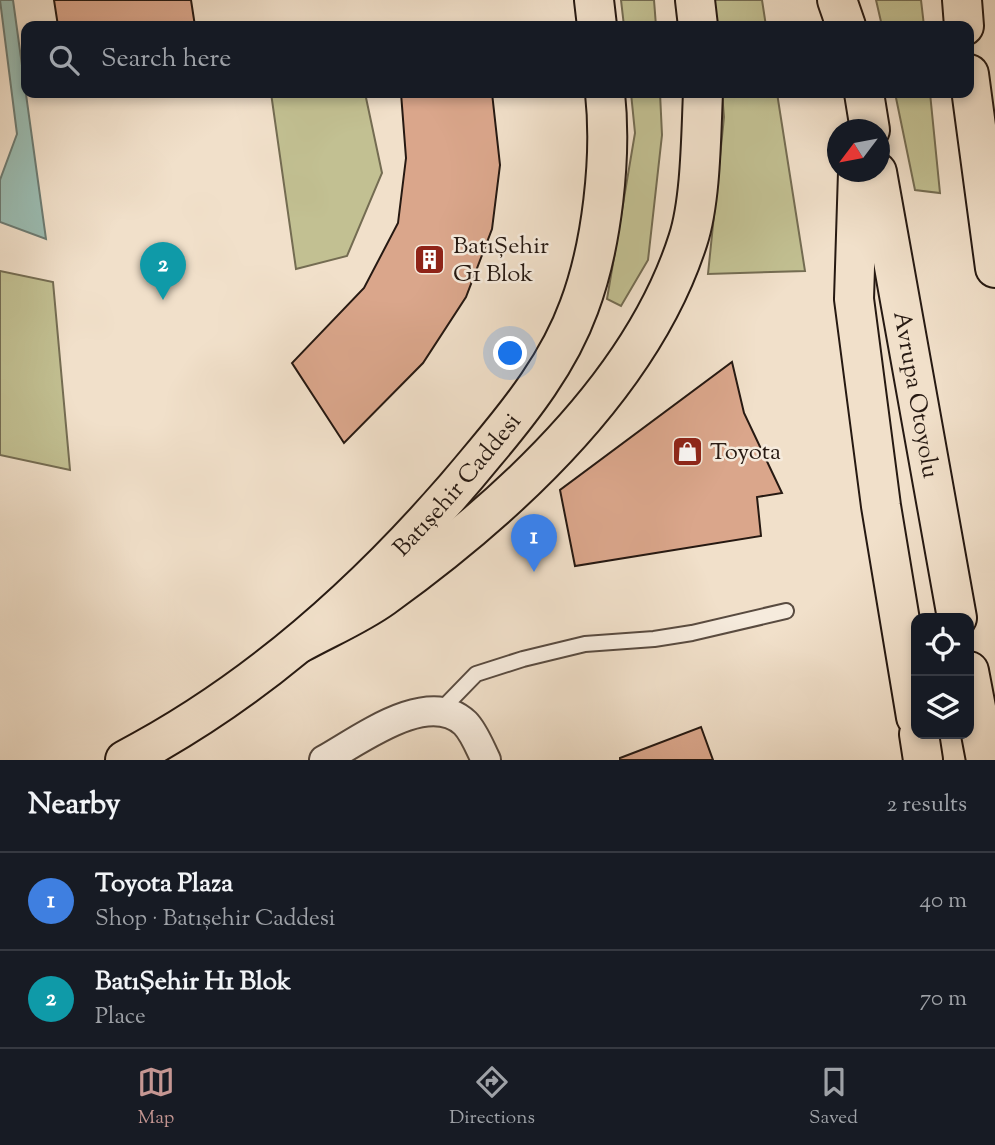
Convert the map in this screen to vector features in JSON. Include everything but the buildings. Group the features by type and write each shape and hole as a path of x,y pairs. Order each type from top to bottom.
{"main road":[{"path":"594,0 596,21"},
{"path":"695,0 697,21"},
{"path":"837,0 844,21"},
{"path":"847,0 851,21"},
{"path":"962,0 964,21"},
{"name":"Batışehir Caddesi","path":"125,760 222,702 300,643 438,512 520,411 559,351 579,307 598,229 606,162 604,98"},
{"path":"300,643 381,598 462,535 544,462 645,337 671,288 689,237 701,154 703,98"},
{"path":"860,119 861,98"},
{"path":"862,98 867,119"},
{"path":"972,98 995,268"},
{"path":"858,182 854,299 881,506 911,688"},
{"name":"Avrupa Otoyolu","path":"879,182 924,449 956,613"},
{"path":"970,676 986,760"},
{"path":"920,739 923,760"}],"street":[{"path":"324,760 418,711 441,710 453,713 467,725 486,760"}],"lane":[{"path":"441,710 476,674 523,659 585,643 654,639 692,633 786,611"}],"shaded area":[{"path":"621,0 654,0 656,21 623,21"},
{"path":"714,0 762,0 765,21 716,21"},
{"path":"876,0 921,0 923,21 881,21"},
{"path":"272,98 366,98 382,173 347,256 296,269"},
{"path":"632,98 660,98 662,135 648,260 621,306 607,299 635,133"},
{"path":"722,98 778,98 805,271 708,274 724,117"},
{"path":"896,98 930,98 940,193 915,190"},
{"path":"0,271 53,282 70,470 0,455"}],"water":[{"path":"0,0 13,0 21,58 21,98 27,98 46,239 0,222 0,180 17,134"}],"place":[{"name":"BatıŞehir G1 Blok","path":"430,259"},
{"name":"BatıŞehir H1 Blok","path":"163,300"},
{"name":"Toyota","path":"687,451"},
{"name":"Toyota Plaza","path":"534,572"}]}
